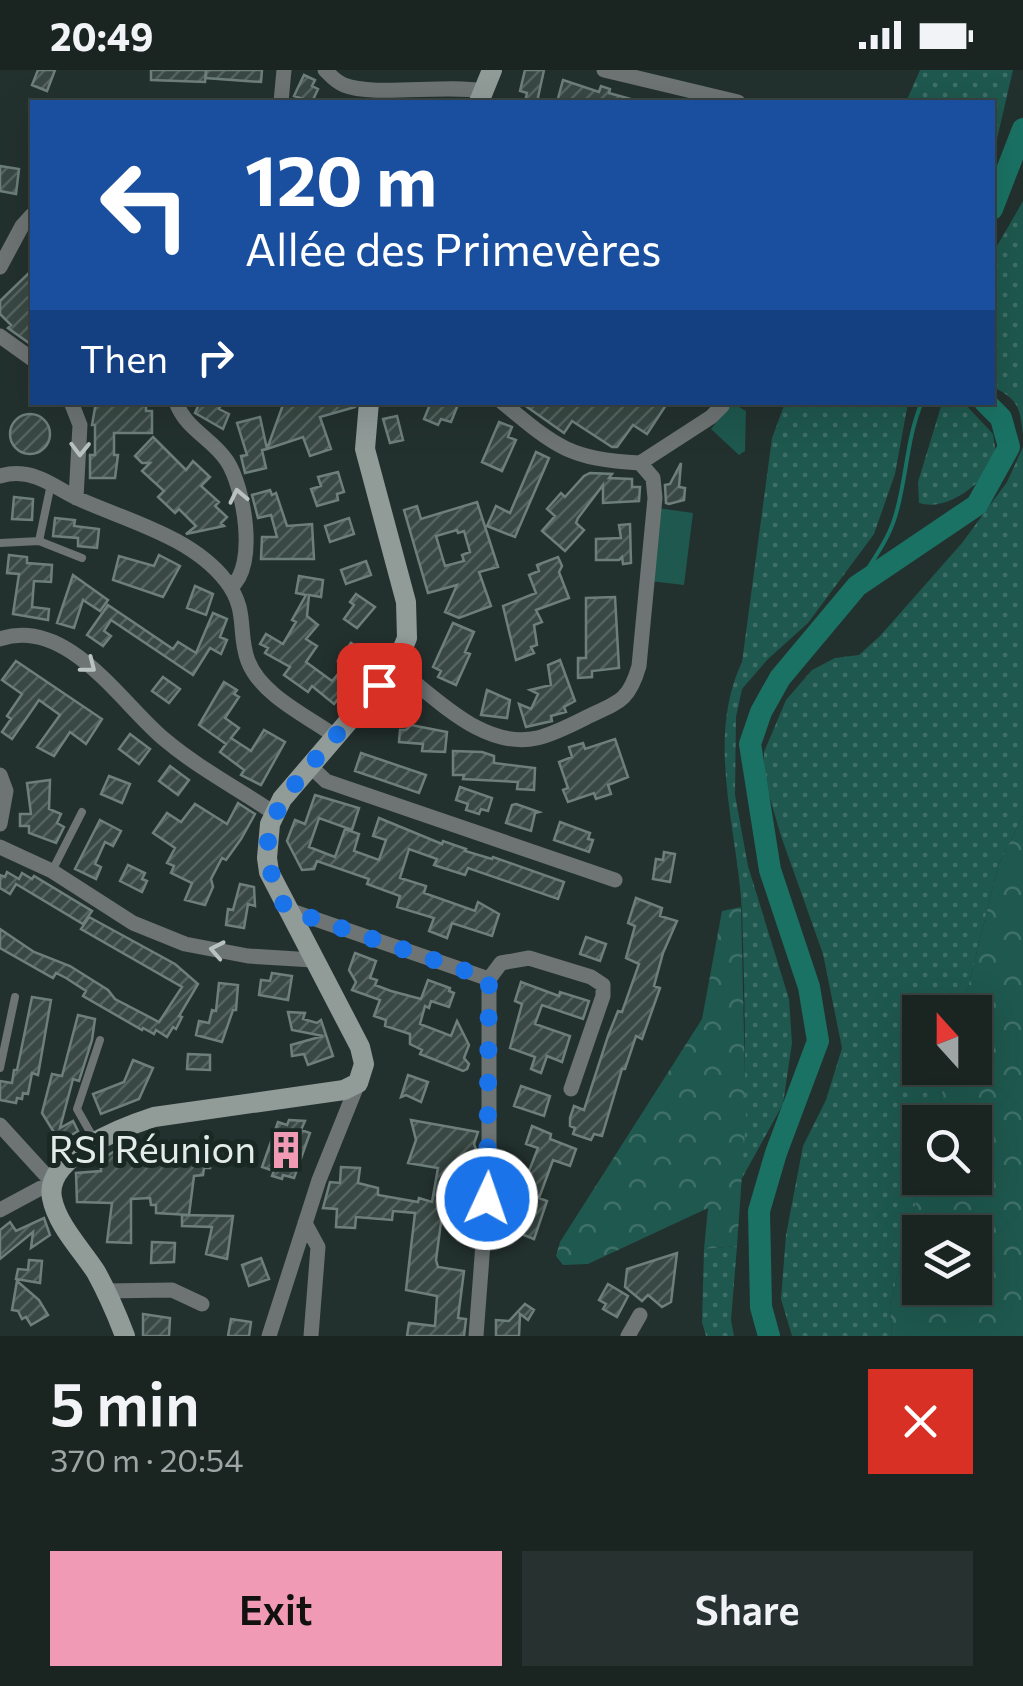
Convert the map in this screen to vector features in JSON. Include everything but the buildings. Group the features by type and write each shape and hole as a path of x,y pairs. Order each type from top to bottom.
{"main road":[{"path":"481,97 492,70"},
{"path":"125,1336 106,1291 56,1211 52,1182 60,1168 126,1126 154,1117 344,1090 358,1083 364,1064 360,1047 274,887 267,858 274,813 395,666 407,638 408,612 370,478 365,448 368,405"}],"street":[{"path":"281,100 284,70"},
{"path":"325,70 347,86 457,86 481,97"},
{"path":"604,70 730,100"},
{"path":"0,267 30,217"},
{"path":"0,336 30,358"},
{"path":"73,405 80,425 76,498"},
{"path":"177,405 183,418 224,456 232,470 248,546 242,574 231,588"},
{"path":"506,405 572,454 640,463 722,406"},
{"path":"395,666 485,734 508,738 533,739 557,732 614,704 632,690 639,666 655,498 653,478 640,463"},
{"path":"0,476 25,474 52,484 204,558 231,588 244,621 244,646 254,673 270,690 335,736"},
{"path":"0,639 27,635 55,644 86,662 164,739 274,813"},
{"path":"310,766 326,781 615,880"},
{"path":"0,775 6,791 0,824"},
{"path":"0,847 52,871 134,923 185,944 248,956 313,960"},
{"path":"286,909 489,979"},
{"path":"476,1336 489,1164 489,979 501,964 529,958 591,977 603,985 603,996 571,1089"},
{"path":"269,1336 305,1223 358,1083"},
{"path":"0,1125 52,1182 0,1210"},
{"path":"305,1223 318,1248 311,1336"},
{"path":"106,1291 172,1290 202,1304"},
{"path":"628,1336 640,1315"}],"lane":[{"path":"39,540 52,484"},
{"path":"0,543 39,540 82,558"},
{"path":"52,871 82,812"},
{"path":"0,1068 15,997"},
{"path":"96,1143 78,1109 100,1040"}],"green space":[{"path":"920,70 1013,70 995,147 995,100 907,100"},
{"path":"1023,201 1023,434 1016,405 995,388 995,250"},
{"path":"730,405 746,411 745,451 739,455 711,429"},
{"path":"784,405 908,405 895,474 874,534 808,623 742,689 736,717 735,795 748,866 789,999 792,1043 783,1104 741,1180 745,1046 742,912 727,786 726,722 742,662 772,438"},
{"path":"941,405 966,405 993,434 997,460 963,494 942,503 919,503 918,482"},
{"path":"1023,447 1023,816 998,866 966,995 902,995 902,1085 944,1085 939,1105 902,1105 902,1195 918,1195 913,1215 902,1215 902,1257 890,1305 892,1336 792,1336 781,1299 786,1235 803,1146 826,1100 842,1048 823,954 764,778 764,752 786,700 812,670 835,658 859,655 880,636 962,543 1007,482"},
{"path":"658,508 693,513 684,585 649,581"},
{"path":"1023,816 1023,1336 892,1336 890,1305 902,1257 902,1305 992,1305 992,1215 913,1215 918,1195 992,1195 992,1105 939,1105 944,1085 992,1085 992,995 966,995 998,866"},
{"path":"741,907 746,1118 737,1246 704,1249 708,1208 588,1264 563,1265 556,1256 560,1242 702,1019 722,911"},
{"path":"737,1246 731,1320 734,1336 706,1336 702,1322 704,1249"}],"waterway":[{"path":"995,201 1023,129"},
{"path":"857,586 892,526 921,405"},
{"path":"769,1336 761,1307 759,1211 818,1041 809,987 770,870 750,744 761,712 780,678 857,586 977,505 1009,447 1001,418 988,405"}],"place":[{"name":"RSI Réunion","path":"286,1150"}],"route":[{"path":"379,685 282,799 270,824 269,872 286,909 489,979 487,1199"}]}
